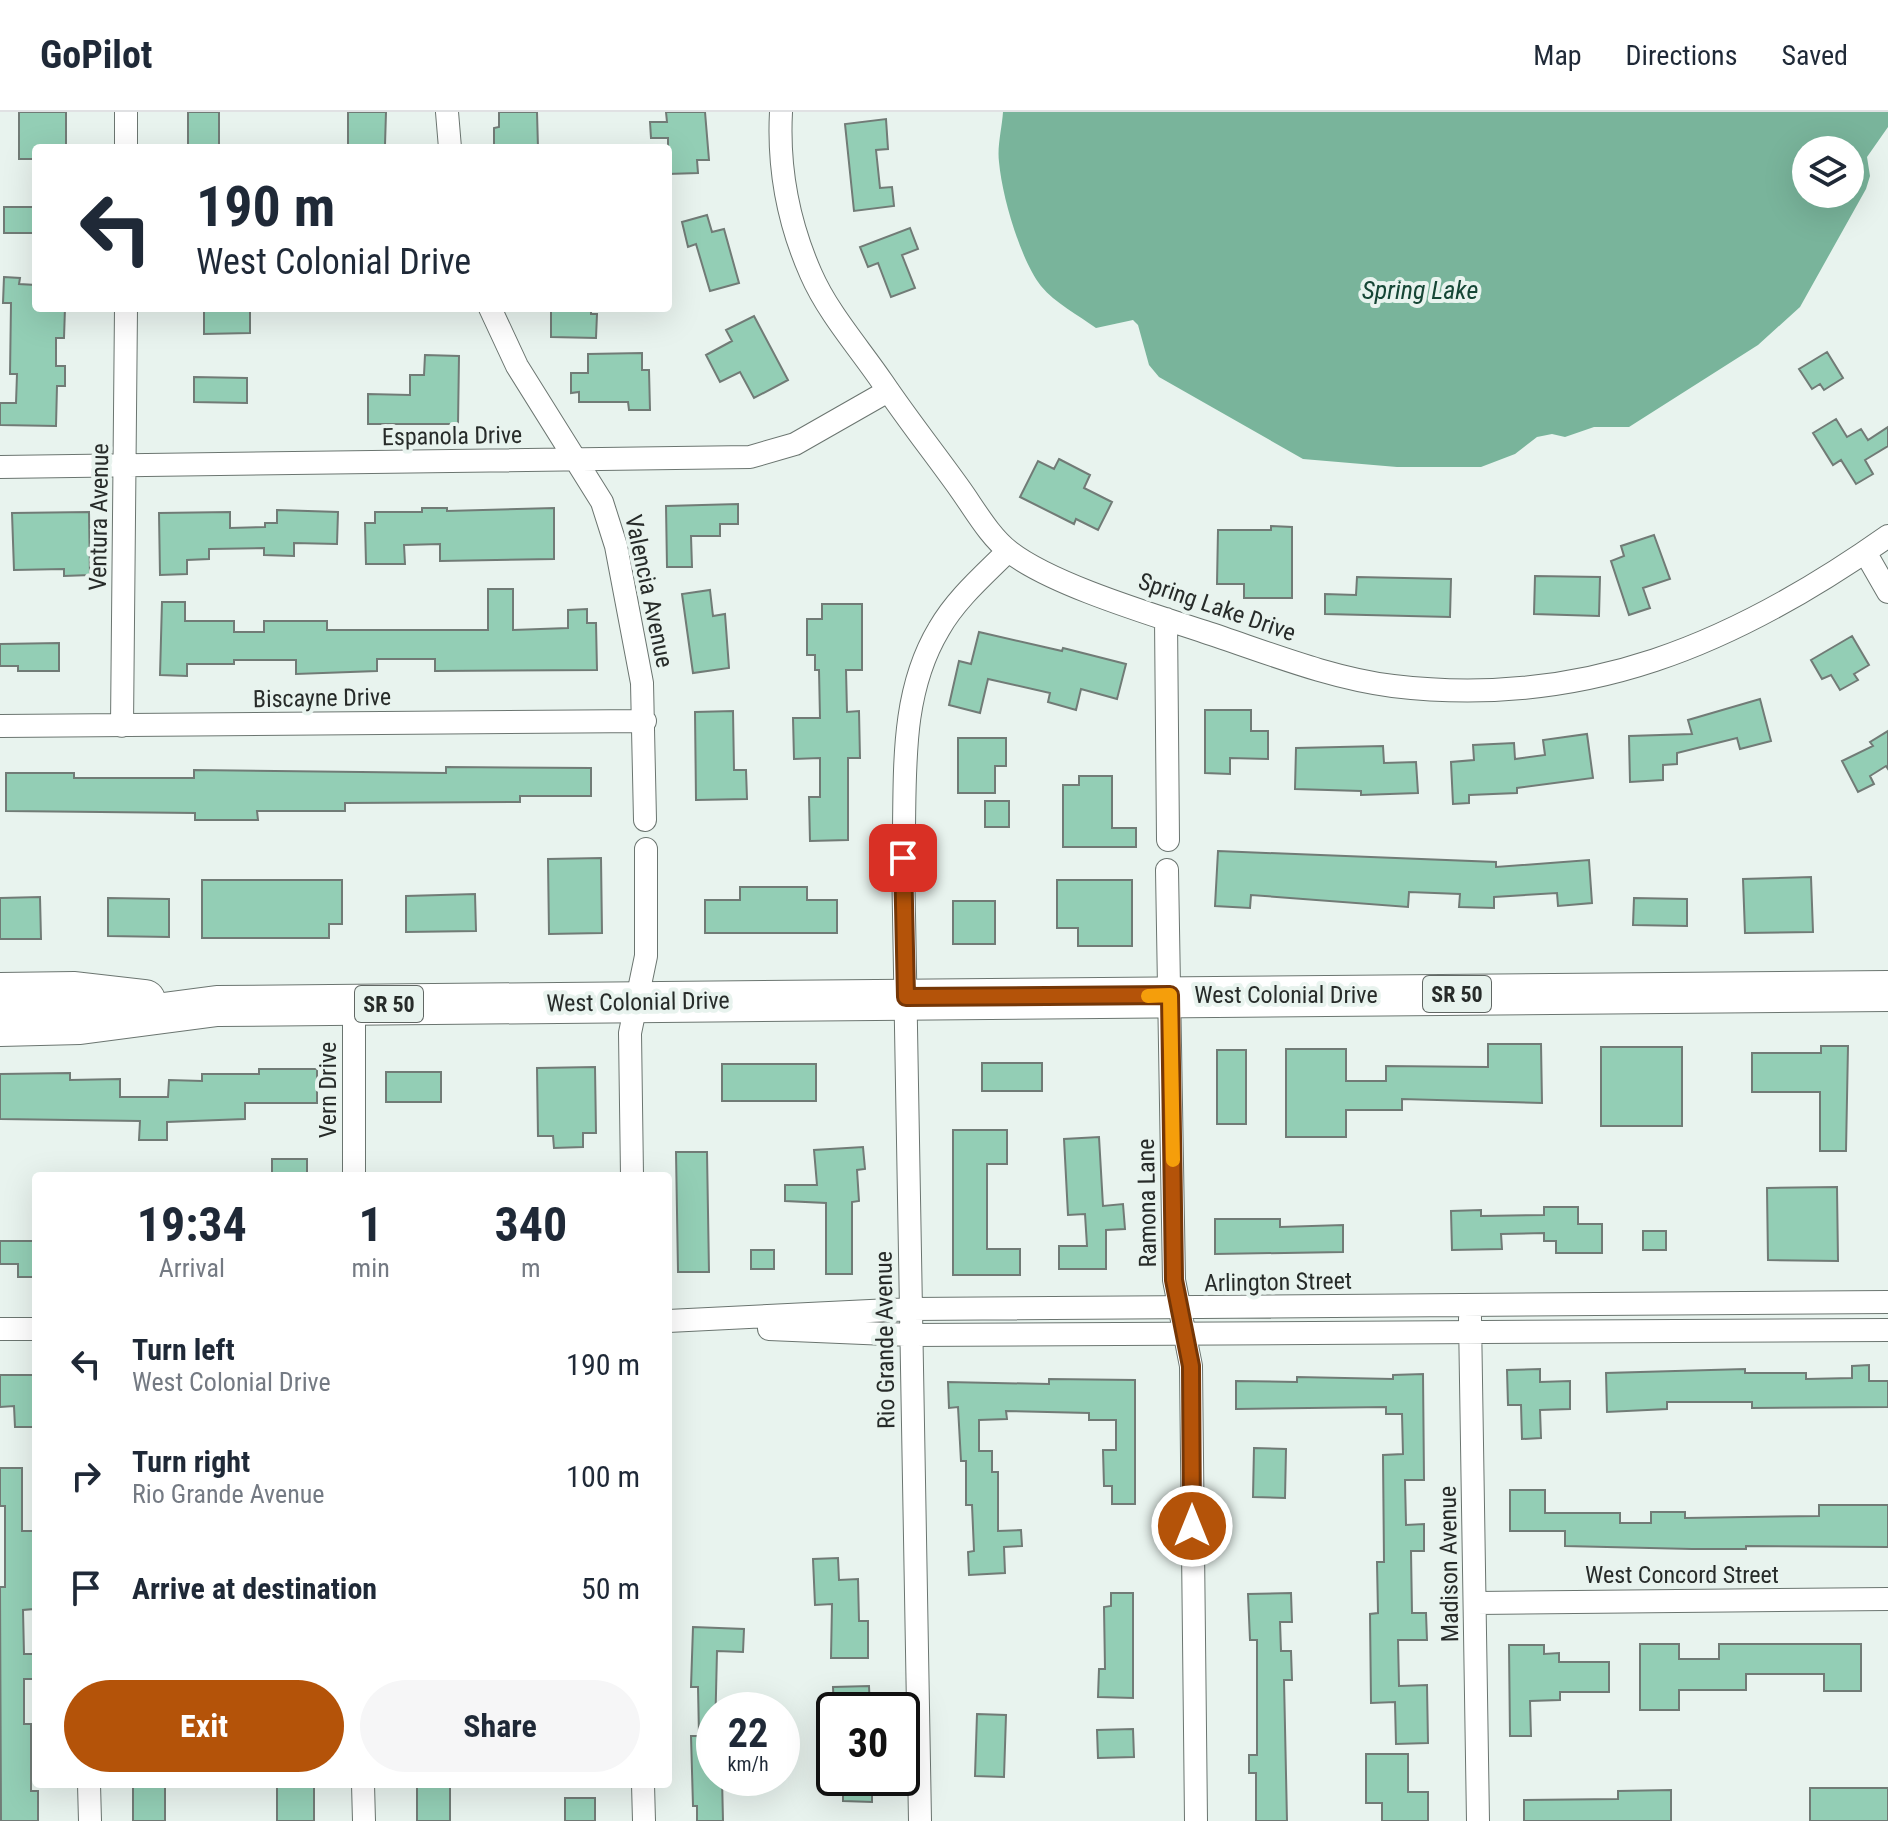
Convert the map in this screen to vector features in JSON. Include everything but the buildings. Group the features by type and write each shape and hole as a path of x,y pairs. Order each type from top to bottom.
{"highway":[{"name":"West Colonial Drive","path":"0,1026 80,1024 205,1007 354,1004 1888,991"},
{"name":"West Colonial Drive","path":"0,993 75,992 205,1007"}],"street":[{"path":"126,112 126,144"},
{"path":"447,112 450,144"},
{"name":"Spring Lake Drive","path":"781,112 778,153 787,208 812,277 888,391 1008,551 1049,575 1166,619 1304,664 1390,685 1462,692 1551,685 1632,670 1719,638 1888,536"},
{"name":"Ventura Avenue","path":"122,726 126,312"},
{"name":"Valencia Avenue","path":"492,312 517,366 602,502 616,546 642,683 645,820"},
{"name":"Espanola Drive","path":"0,467 750,457 795,444 888,391"},
{"path":"904,827 907,734 919,676 939,629 969,589 1008,551"},
{"path":"1865,552 1888,592"},
{"path":"1166,619 1168,840"},
{"name":"Biscayne Drive","path":"0,726 645,721"},
{"path":"632,1172 630,1033 646,956 646,849"},
{"name":"Rio Grande Avenue","path":"903,858 920,1821"},
{"name":"Ramona Lane","path":"1167,870 1174,1280 1191,1366 1196,1821"},
{"name":"Vern Drive","path":"354,1004 354,1172"},
{"name":"Arlington Street","path":"672,1323 911,1309 1888,1302"},
{"name":"Madison Avenue","path":"1470,1306 1478,1821"},
{"name":"Arlington Street","path":"672,1323 911,1335 1888,1330"},
{"path":"0,1329 32,1329"},
{"name":"West Concord Street","path":"1476,1603 1888,1599"},
{"path":"89,1788 90,1821"},
{"path":"363,1788 364,1821"},
{"path":"643,1788 644,1821"}],"water":[{"name":"Spring Lake","path":"1003,112 1888,112 1888,127 1867,157 1870,176 1864,193 1864,136 1792,136 1792,208 1855,208 1800,307 1758,345 1629,427 1594,427 1565,437 1552,434 1537,437 1515,454 1481,467 1397,467 1303,459 1159,377 1149,365 1138,325 1133,320 1096,328 1041,286 1019,244 1008,209 1001,176 999,143"}],"slow traffic":[{"path":"1148,996 1170,995 1173,1160"}],"route":[{"path":"903,858 906,997 1170,995 1174,1280 1191,1366 1192,1526"}]}
